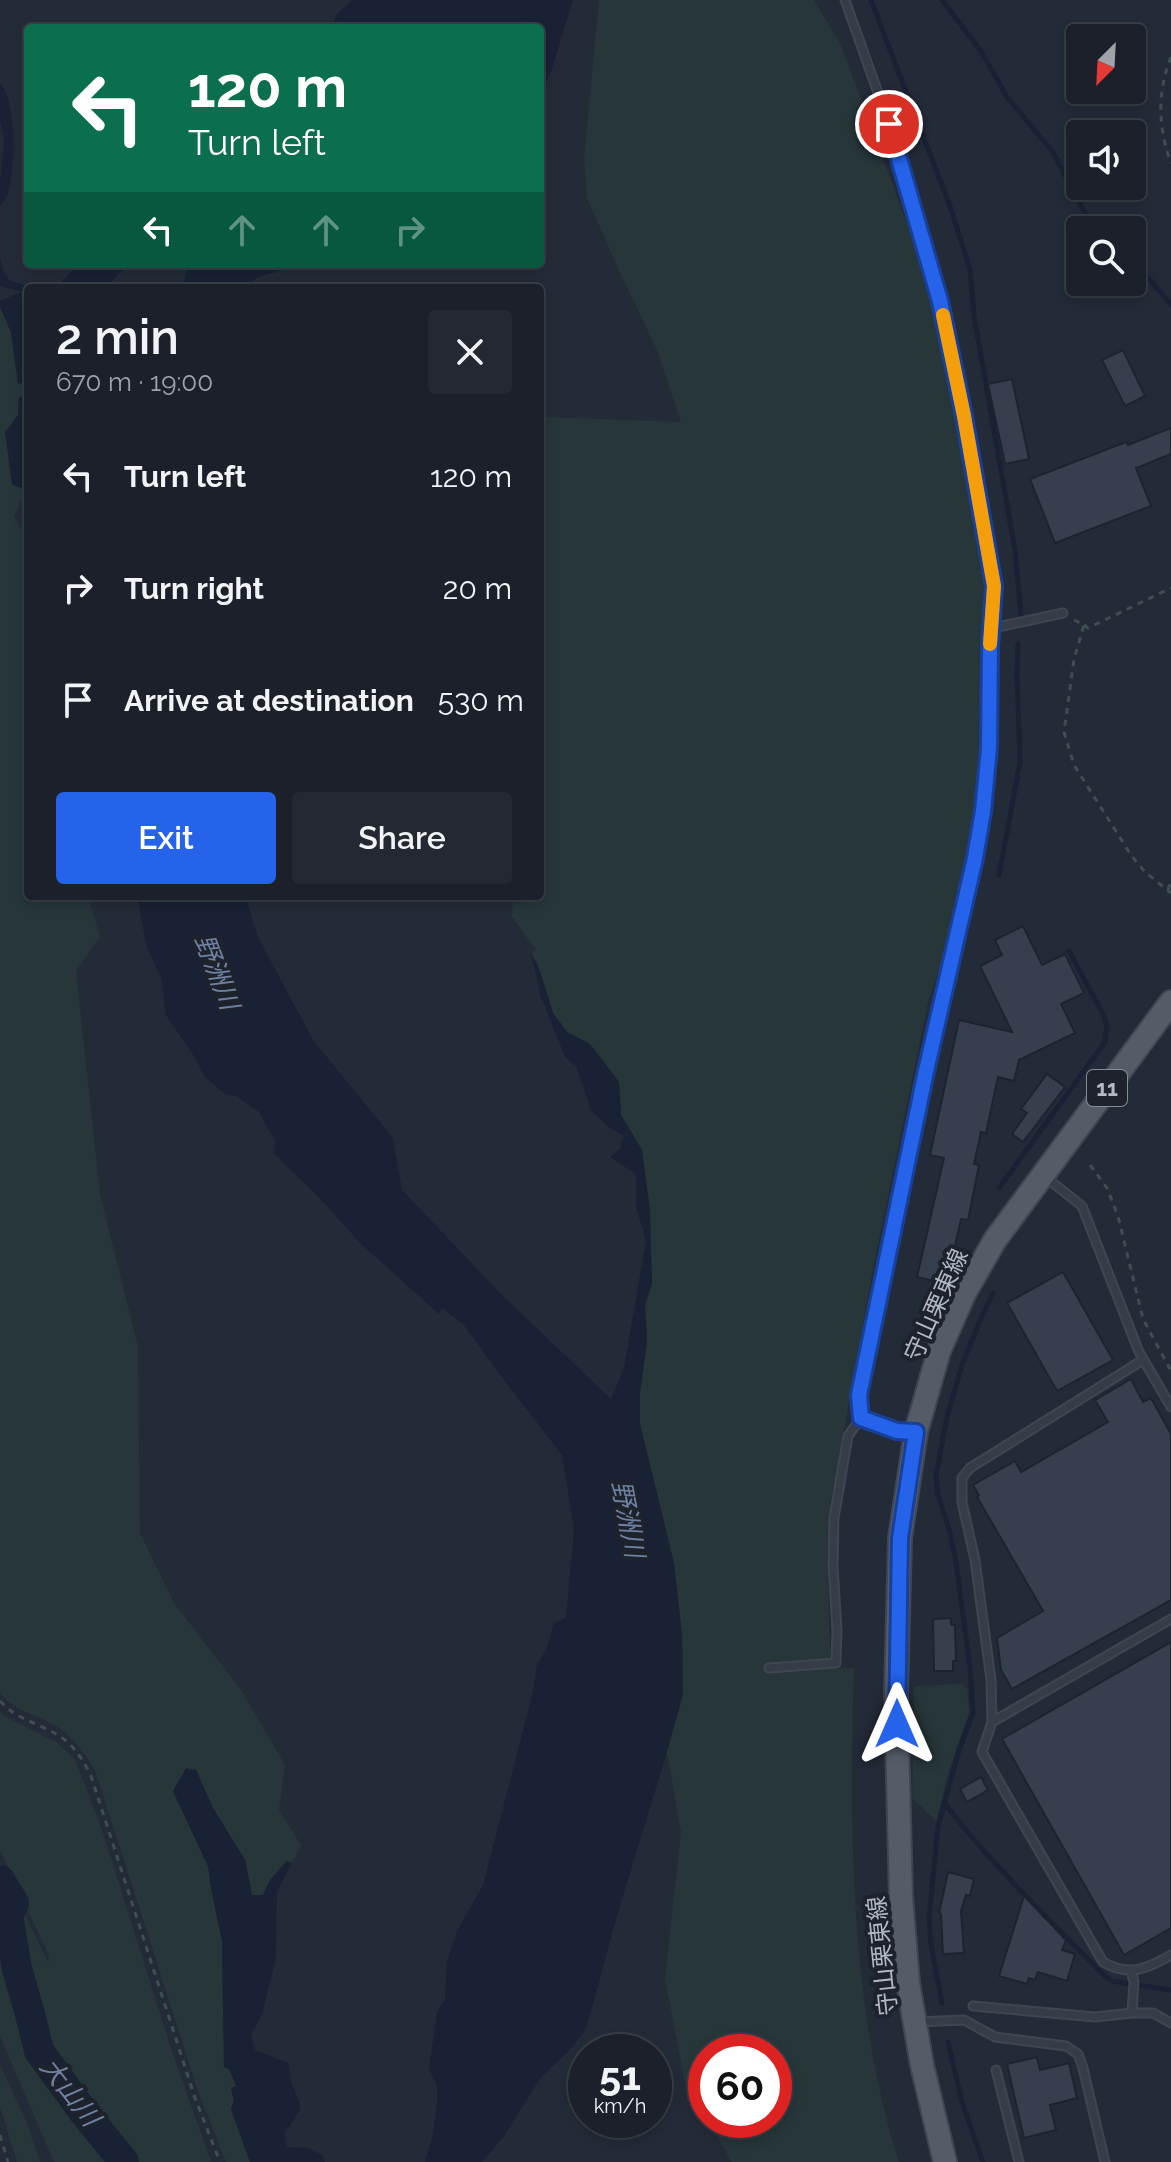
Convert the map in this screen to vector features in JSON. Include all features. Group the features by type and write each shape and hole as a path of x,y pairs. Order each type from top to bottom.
{"main road":[{"name":"守山栗東線","path":"945,2162 914,2022 901,1898 896,1695 900,1538 916,1432 939,1351 964,1294 995,1240 1171,1002"}],"lane":[{"path":"769,1668 836,1663 834,1518 848,1436 861,1418 859,1395 880,1288 974,867 989,748 994,586 964,416 940,301 889,124 845,0"},
{"path":"993,628 1063,613"},
{"path":"1043,1174 1082,1206 1143,1360 1171,1407"},
{"path":"1143,1360 970,1468 962,1478 962,1502 975,1560 991,1680 992,1722 982,1752 1103,1962 1115,1969 1131,1971 1152,1966 1171,1955"},
{"path":"861,1418 897,1431 916,1432"},
{"path":"992,1722 1171,1619"},
{"path":"1131,1971 1134,1985 1132,2013"},
{"path":"973,2006 1095,2017 1153,2013 1171,2023"},
{"path":"914,2022 964,2020 995,2037 1066,2046 1078,2054 1105,2162"},
{"path":"996,2070 1019,2162"}],"path":[{"path":"1171,57 1162,83 1160,120 1171,163"},
{"path":"1063,613 1088,628 1171,588"},
{"path":"1084,625 1074,659 1064,732 1068,749 1074,765 1131,855 1145,872 1169,892 1171,881"},
{"path":"1090,1165 1107,1188 1118,1216 1143,1319 1171,1371"},
{"path":"0,1701 10,1712 65,1740 81,1757 91,1776 195,2098 220,2162"},
{"path":"0,2135 8,2162"}],"shaded area":[{"path":"599,0 814,0 841,45 935,299 986,589 984,768 970,876 928,1002 873,1269 829,1513 827,1557 831,1669 854,1668 853,1854 862,1980 883,2103 899,2162 732,2162 718,2138 792,2138 792,2034 688,2034 688,2088 665,1978 681,1832 667,1752 683,1694 682,1635 674,1563 640,1424 640,1392 647,1342 645,1306 652,1283 650,1211 642,1150 621,1115 619,1082 590,1044 567,1032 553,1013 531,953 536,950 512,917 513,900 544,900 546,417 681,422 657,350 587,198 584,158"},
{"path":"0,307 11,332 18,383 24,384 24,396 19,397 18,415 6,433 12,484 24,488 24,498 14,517 24,534 24,900 89,900 100,937 76,971 100,1194 138,1347 140,1533 174,1603 241,1690 285,1765 279,1810 301,1845 292,1863 287,1861 270,1880 263,1895 252,1895 245,1860 213,1808 196,1770 173,1791 208,1866 222,1941 224,2067 229,2069 237,2086 231,2109 250,2162 226,2162 199,2094 95,1770 64,1732 11,1704 0,1691"},
{"path":"963,1684 967,1689 969,1713 949,1770 936,1821 912,1798 914,1686"},
{"path":"0,1711 4,1716 56,1742 75,1759 103,1833 172,2051 211,2162 54,2162 0,2036 0,1863 48,1962 49,1956 0,1850"},
{"path":"0,2064 27,2123 40,2162 17,2162 0,2107"}],"water":[{"path":"352,0 573,0 544,87 544,24 333,24 337,14"},
{"path":"0,83 10,104 13,155 7,197 0,206 4,141 0,120"},
{"path":"0,257 3,271 10,281 24,285 24,384 18,383 11,332 0,307 0,301 22,292 0,286"},
{"path":"75,268 125,268 109,284 59,284"},
{"path":"188,268 288,268 256,278 251,284 183,284"},
{"path":"24,396 24,489 12,485 5,432 18,415 19,397"},
{"name":"野洲川","path":"138,900 246,900 258,937 313,1040 393,1138 402,1190 501,1294 611,1399 624,1368 646,1240 636,1207 636,1174 610,1157 620,1149 623,1135 610,1128 591,1110 576,1066 565,1057 541,997 531,953 553,1013 567,1032 590,1044 619,1082 621,1115 642,1150 650,1211 652,1283 645,1306 647,1342 640,1392 640,1424 674,1563 682,1635 683,1694 586,2029 582,2034 568,2034 568,2052 541,2077 504,2136 482,2162 425,2162 437,2102 437,2086 429,2069 437,2012 445,2000 447,1961 457,1931 483,1885 533,1692 537,1664 546,1650 554,1623 566,1618 574,1530 562,1455 463,1324 442,1308 439,1314 360,1243 318,1196 274,1154 275,1141 259,1112 236,1096 225,1094 205,1077 165,1014 162,980 147,948"},
{"path":"186,1768 196,1770 213,1808 245,1860 252,1895 263,1895 270,1880 287,1861 292,1863 277,1892 276,1957 262,2015 251,2034 255,2050 288,2063 300,2110 285,2133 286,2147 308,2148 323,2156 325,2162 250,2162 231,2109 234,2102 231,2088 236,2086 229,2069 224,2067 222,1941 208,1866 173,1791"}],"building":[{"path":"1123,350 1145,396 1125,406 1102,360"},
{"path":"1012,379 1029,459 1005,464 988,384"},
{"path":"1171,428 1171,454 1136,468 1151,506 1055,543 1030,479"},
{"path":"1023,926 1042,965 1065,954 1084,993 1061,1004 1075,1033 1019,1060 1014,1081 998,1077 986,1133 981,1132 974,1164 979,1165 968,1220 961,1219 953,1255 945,1253 938,1282 917,1277 944,1158 930,1155 959,1020 1012,1032 980,966 1002,955 995,940"},
{"path":"1047,1074 1065,1087 1023,1142 1012,1134 1027,1113 1021,1109"},
{"path":"1063,1272 1113,1360 1057,1391 1007,1303"},
{"path":"1131,1379 1143,1402 1151,1398 1171,1434 1171,1600 1012,1689 1001,1670 997,1638 1043,1611 973,1485 1015,1461 1021,1472 1108,1422 1095,1400"},
{"path":"951,1618 951,1625 955,1625 956,1661 953,1661 953,1671 934,1671 933,1619"},
{"path":"1171,1642 1171,1928 1124,1955 1002,1739"},
{"path":"981,1777 988,1790 967,1802 960,1789"},
{"path":"948,1872 974,1879 970,1896 966,1895 961,1911 964,1953 943,1954 939,1913"},
{"path":"1024,1896 1066,1940 1062,1950 1075,1954 1067,1981 1038,1972 1035,1980 1029,1978 1027,1984 999,1976"},
{"path":"1037,2057 1040,2070 1069,2063 1077,2098 1050,2105 1056,2130 1024,2138 1007,2064"}],"waterway":[{"path":"871,0 951,209 970,269 974,316 1015,550 1021,614"},
{"path":"942,0 981,51 1007,97 1053,152 1086,216"},
{"path":"1146,277 1171,305"},
{"path":"999,875 1020,762 1018,644"},
{"path":"999,1188 1105,1042 1107,1026 1104,1016 1069,951"},
{"path":"942,2003 929,1918 938,1827 959,1750 973,1713 956,1562 938,1495 936,1475 947,1417 962,1365 993,1293"},
{"path":"945,1804 1003,1871 1106,1977 1112,1981 1171,1990"},
{"name":"大山川","path":"0,1880 14,1903 8,1916 17,1969 39,2051 124,2162"},
{"path":"948,2042 962,2102 983,2162"}],"slow traffic":[{"path":"943,315 994,586 990,644"}],"route":[{"path":"889,124 940,301 994,586 989,748 983,811 971,882 926,1071 859,1395 861,1418 897,1431 916,1432 900,1538 897,1724"}]}
